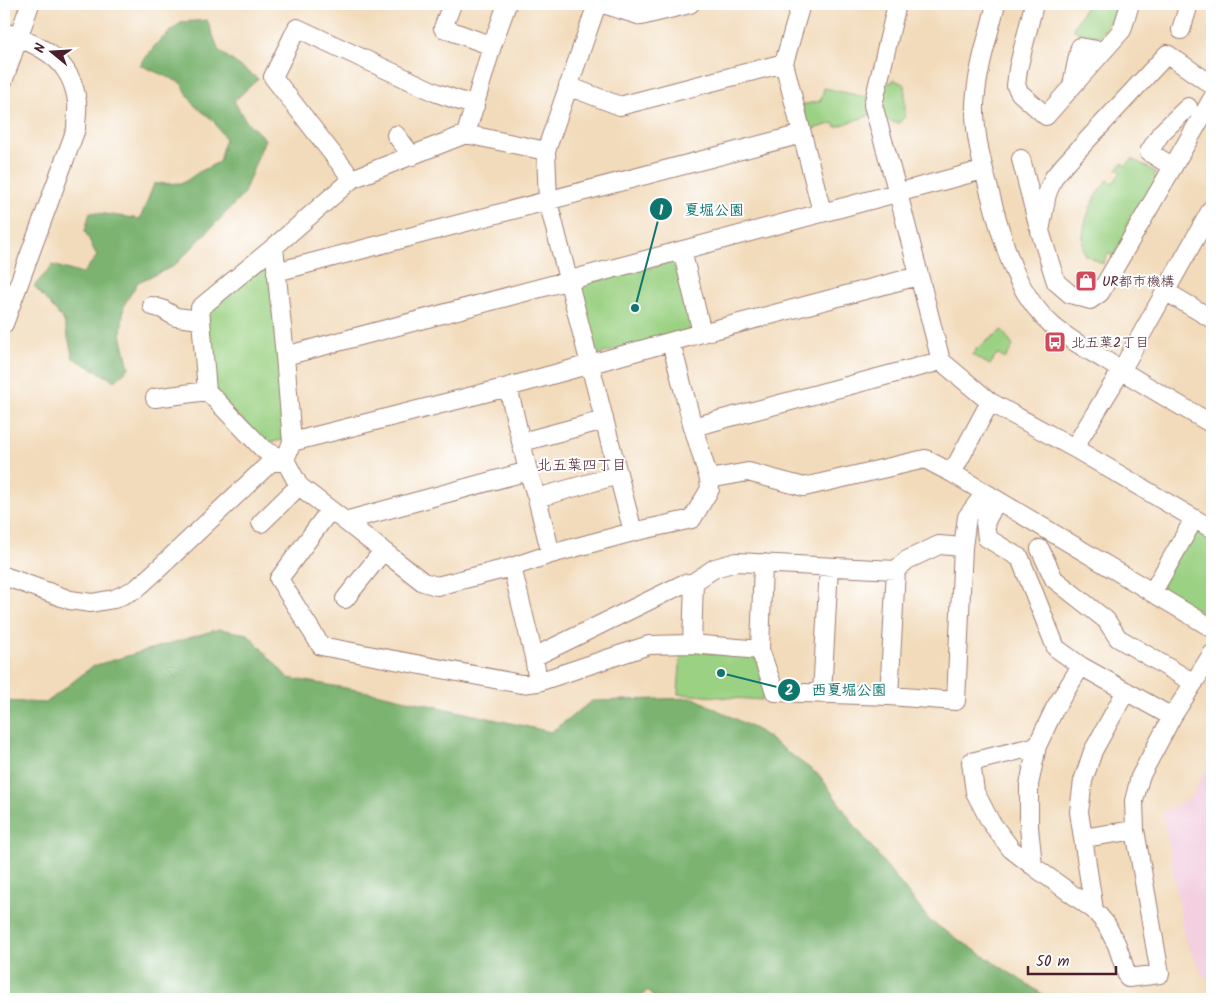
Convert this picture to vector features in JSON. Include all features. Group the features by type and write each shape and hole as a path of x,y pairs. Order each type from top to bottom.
{"street":[{"path":"4,79 11,35 30,4"},
{"path":"452,4 443,28 492,46"},
{"path":"466,134 492,46 507,4"},
{"path":"598,4 546,151 548,201 633,532"},
{"path":"603,4 641,16 690,4"},
{"path":"801,4 784,63 822,212"},
{"path":"897,4 873,105 898,193 941,361 990,402 1074,448 1212,529"},
{"path":"996,4 977,84 975,115 977,140 983,170 1008,258 1022,287 1032,303 1054,327 1067,337 1212,424"},
{"path":"1034,4 1018,69 1016,86 1020,93 1046,116 1123,29 1130,4"},
{"path":"1181,30 1188,4"},
{"path":"352,179 273,77 297,28 437,94 474,106"},
{"path":"4,324 76,129 77,102 72,82 64,67 46,51 11,35"},
{"path":"1040,231 1047,194 1054,177 1167,54 1212,85"},
{"path":"568,86 620,106 784,63"},
{"path":"1021,159 1056,282 1070,294 1090,300 1100,293 1212,99"},
{"path":"1173,167 1149,152 1161,133 1188,107"},
{"path":"546,151 466,134 352,179 200,308 207,391 264,450 285,460 299,486 423,582 437,586 512,567 551,554 633,532 692,519 710,489 709,480 671,342"},
{"path":"276,272 802,134"},
{"path":"396,135 412,156"},
{"path":"286,356 983,170"},
{"path":"1074,448 1121,371 1165,291 1210,218"},
{"path":"274,247 286,356 292,442 285,460"},
{"path":"682,250 702,334"},
{"path":"292,442 508,388 589,364 918,276"},
{"path":"1165,291 1212,319"},
{"path":"152,306 176,317 201,320"},
{"path":"693,427 941,361"},
{"path":"508,388 551,554"},
{"path":"156,398 207,391"},
{"path":"952,473 990,402"},
{"path":"522,442 604,420"},
{"path":"709,480 748,472 804,487 925,459 952,473 1212,628"},
{"path":"4,576 70,600 91,603 114,599 136,589 270,463 285,460"},
{"path":"346,521 528,471"},
{"path":"537,498 618,475"},
{"path":"261,523 299,486"},
{"path":"763,564 760,650 775,692 889,696 956,701 964,546 968,517 991,497"},
{"path":"991,497 985,523 987,538 1020,558 1056,648 1081,666 1172,717"},
{"path":"330,510 278,579 321,646 521,684 538,682 649,645 692,644 760,650"},
{"path":"1152,592 1194,519"},
{"path":"889,696 896,570 907,560 939,545 964,546"},
{"path":"1040,549 1054,579 1106,620 1118,638 1194,683"},
{"path":"345,599 383,551"},
{"path":"534,657 683,584 694,582 715,568 736,562 896,570"},
{"path":"512,567 534,657 538,682"},
{"path":"822,694 829,567"},
{"path":"692,644 694,582"},
{"path":"1037,746 971,762 975,792 990,821 1011,849 1094,910 1106,924 1117,945 1128,978 1160,974 1135,830 1134,801 1140,777 1172,717 1212,654"},
{"path":"1033,866 1029,828 1029,785 1037,746 1056,708 1081,666"},
{"path":"1094,910 1079,812 1083,781 1093,751 1126,691"},
{"path":"1083,838 1135,830"}],"shaded area":[{"path":"1212,756 1212,974 1204,978 1184,936 1163,812 1192,797"}],"green space":[{"path":"1087,4 1116,4 1113,17 1099,37 1077,32 1073,29"},
{"path":"207,20 219,51 258,79 234,101 246,121 265,139 243,195 174,266 138,282 124,305 121,334 129,368 115,381 73,358 64,321 34,286 53,265 82,274 97,256 85,231 90,212 140,219 154,184 183,183 219,162 225,139 213,120 194,105 181,83 140,65 157,43 182,22"},
{"path":"893,79 905,85 905,116 899,123 885,119 881,108 885,81 892,83"},
{"path":"824,88 870,98 873,114 836,127 834,123 809,130 802,105 820,101"},
{"path":"1132,159 1156,172 1154,177 1158,179 1143,206 1139,204 1135,211 1139,213 1136,217 1132,215 1126,227 1129,229 1113,256 1108,253 1103,264 1084,254 1085,224 1097,194 1108,180 1113,183 1121,172 1117,169 1122,163 1126,166"},
{"path":"262,261 273,265 289,431 283,440 271,442 263,440 212,390 205,307"},
{"path":"673,262 681,266 693,330 600,354 592,351 575,293 580,285"},
{"path":"1002,330 1013,346 1005,359 997,354 990,365 972,355 976,349"},
{"path":"1200,530 1212,537 1212,619 1163,591 1162,584 1191,532"},
{"path":"219,629 248,634 288,678 380,694 551,732 592,701 694,698 759,731 820,776 855,826 930,921 1050,999 655,999 648,990 639,999 4,999 4,701 46,703 93,666"},
{"path":"681,651 752,656 759,661 766,686 762,700 678,694"}],"place":[{"name":"UR都市機構","path":"1086,281"},
{"name":"夏堀公園","path":"635,308"},
{"name":"北五葉2丁目","path":"1055,342"},
{"name":"西夏堀公園","path":"721,673"}],"district":[{"name":"北五葉四丁目","path":"582,465"}]}
